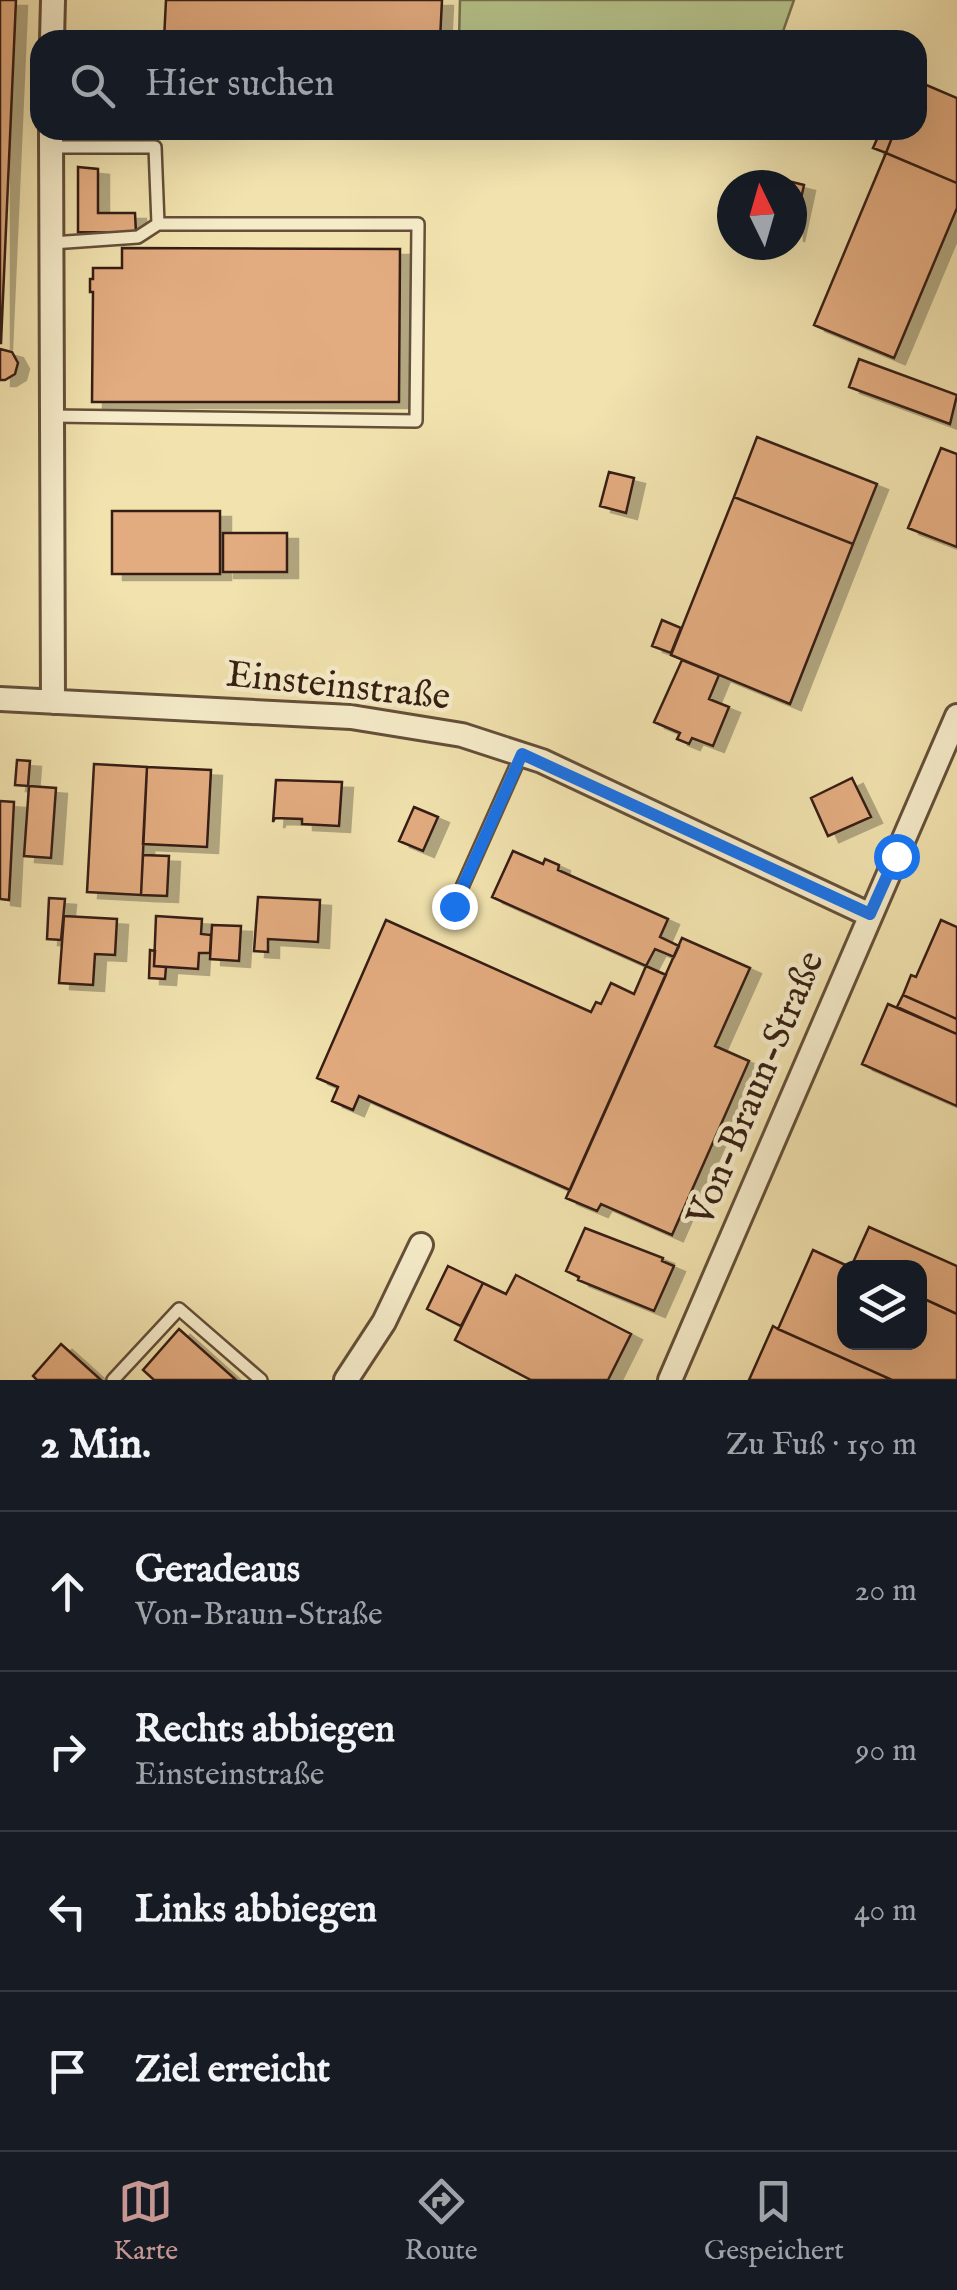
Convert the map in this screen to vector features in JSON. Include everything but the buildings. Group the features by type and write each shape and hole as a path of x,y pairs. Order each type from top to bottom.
{"street":[{"path":"52,30 53,0"},
{"path":"52,140 53,702"},
{"name":"Einsteinstraße","path":"0,699 351,717 462,735 522,754 870,914"},
{"name":"Von-Braun-Straße","path":"670,1380 957,716"},
{"path":"346,1380 384,1322 421,1246"}],"lane":[{"path":"65,140 155,147 158,224"},
{"path":"52,242 138,237 158,224 418,224 416,420 52,416"},
{"path":"454,906 522,754"},
{"path":"113,1380 179,1309 261,1380"}],"green space":[{"path":"460,0 794,0 784,30 459,30"}],"route":[{"path":"454,906 522,754 870,914 896,856"}]}
